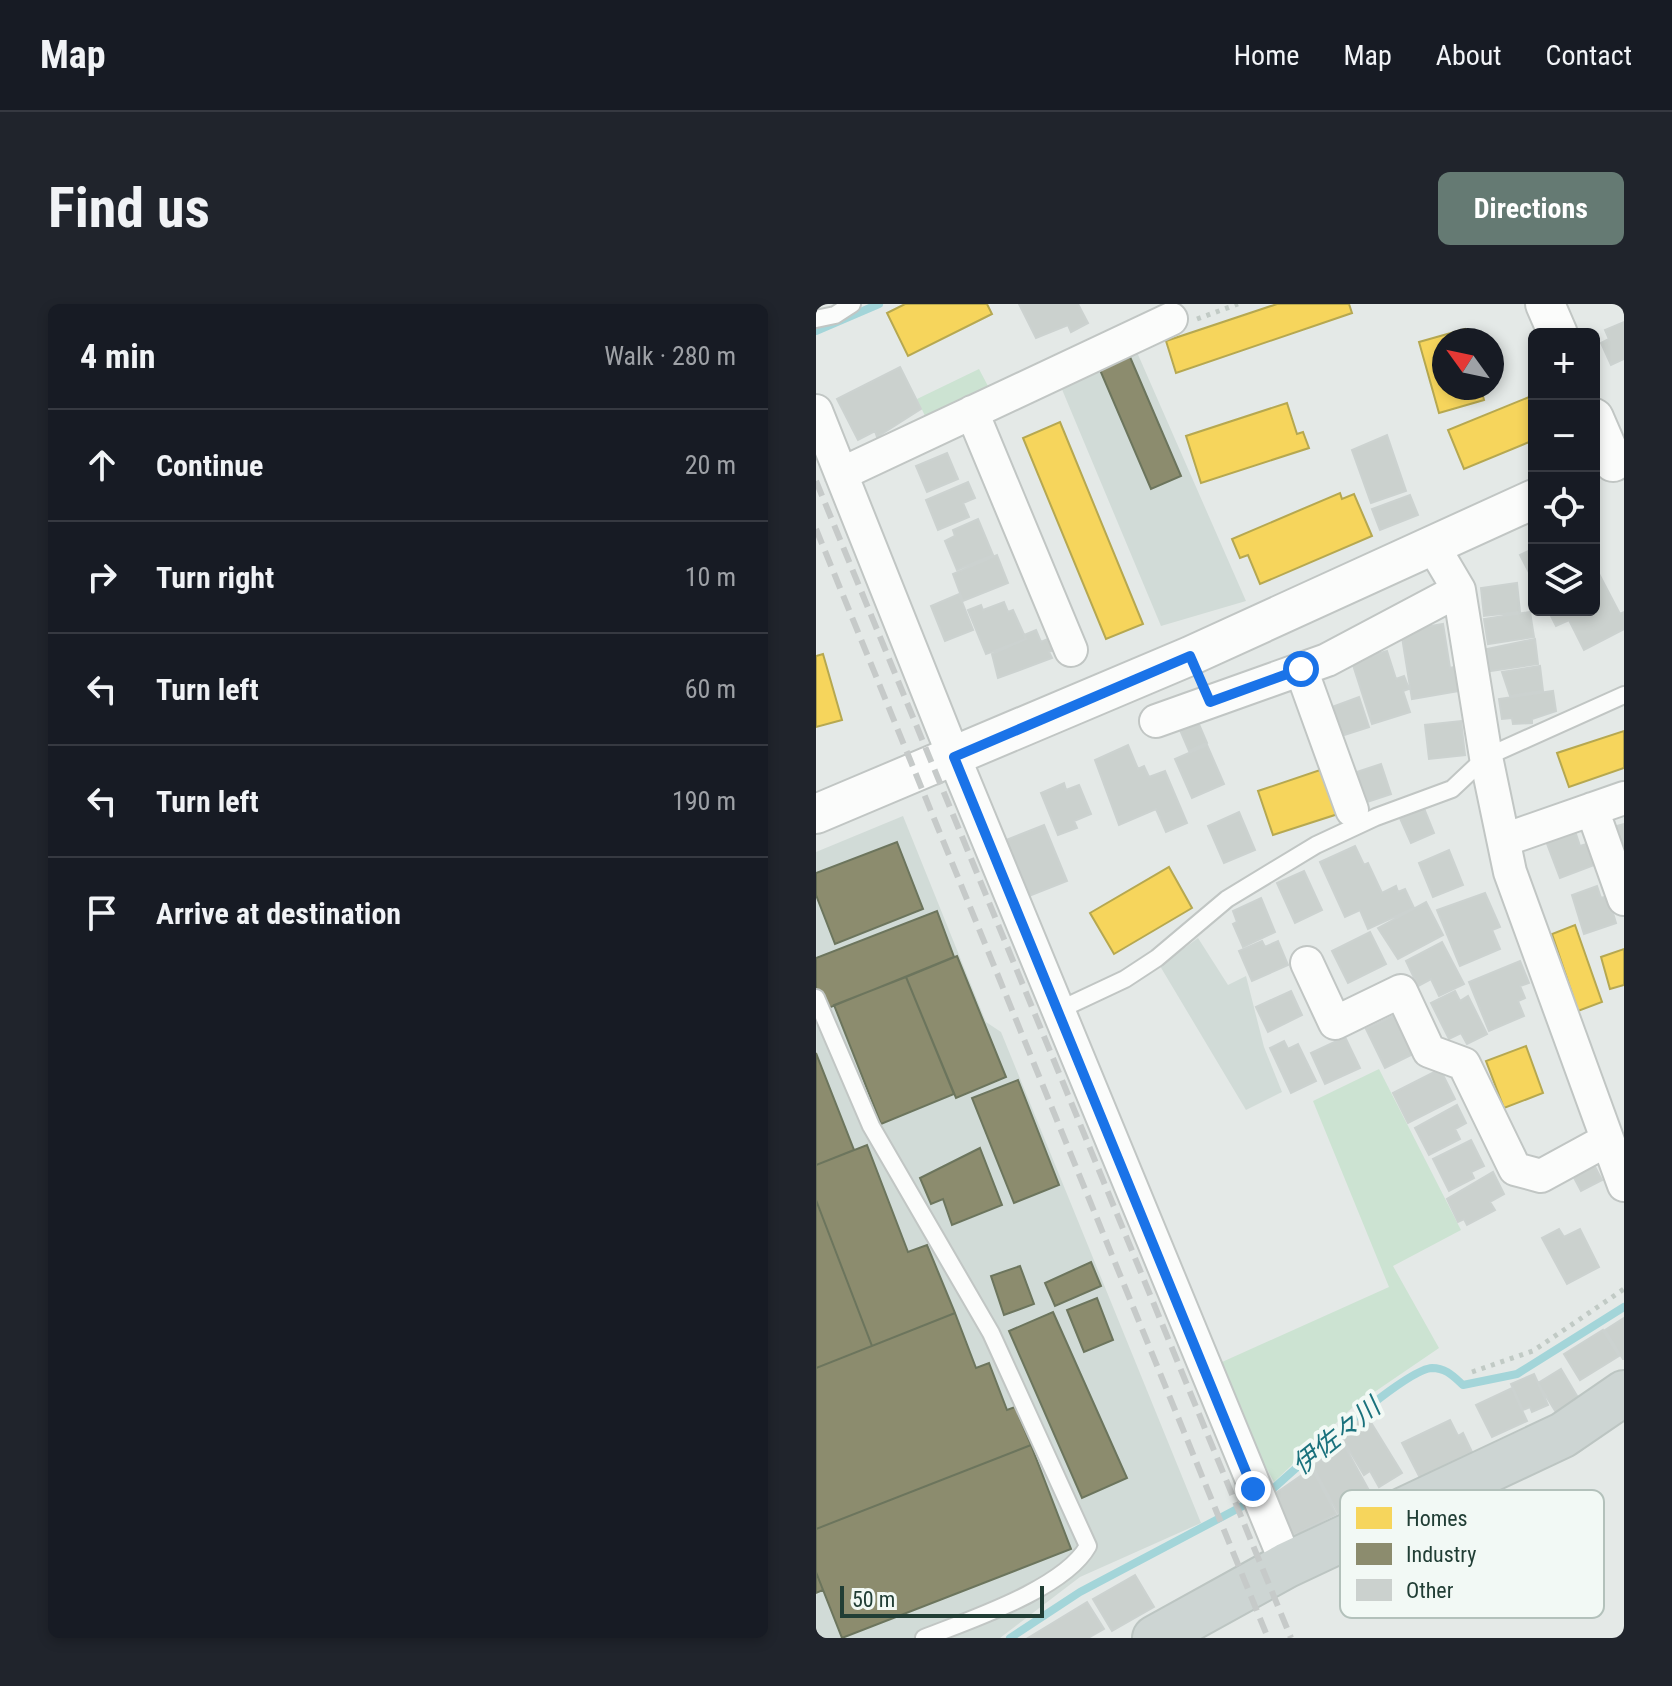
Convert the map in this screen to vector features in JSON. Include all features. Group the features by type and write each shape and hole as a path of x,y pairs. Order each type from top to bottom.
{"main road":[{"path":"1446,1490 1563,1435 1624,1393"},
{"path":"1155,1638 1287,1565 1340,1540"}],"street":[{"path":"1545,304 1555,328"},
{"path":"841,474 1171,319"},
{"path":"816,411 954,757 1287,1565"},
{"path":"972,412 1071,650"},
{"path":"1600,435 1610,463"},
{"path":"816,814 1190,656 1528,502"},
{"path":"1433,546 1459,590 1486,757 1510,872 1624,1185"},
{"path":"1156,721 1357,646 1459,590"},
{"path":"1190,656 1210,702"},
{"path":"1301,669 1352,810"},
{"path":"1504,840 1624,798"},
{"path":"1592,809 1624,899"},
{"path":"1307,963 1335,1023 1401,991 1429,1051 1464,1064 1515,1169 1541,1176 1607,1140"}],"lane":[{"path":"816,319 835,315 852,304"},
{"path":"1059,1010 1125,979 1157,958 1227,899 1264,875 1376,817 1452,789 1486,757 1624,695"},
{"path":"816,998 871,1126 991,1333 1088,1546 1081,1559 1023,1598 924,1638"}],"path":[{"path":"1171,319 1181,325 1238,304"},
{"path":"1472,1372 1533,1351 1624,1289"}],"shaded area":[{"path":"1136,350 1246,601 1161,626 1061,387"},
{"path":"903,816 986,1022 1001,1032 1201,1523 1080,1577 1000,1638 816,1638 816,852"},
{"path":"1198,938 1228,985 1246,976 1264,1047 1282,1092 1246,1110 1160,966"}],"green space":[{"path":"979,369 989,388 926,418 917,399"},
{"path":"1379,1069 1461,1230 1393,1266 1439,1348 1354,1406 1274,1482 1211,1367 1389,1287 1313,1101"}],"building: Homes":[{"path":"905,304 987,304 992,314 908,356 887,313"},
{"path":"1277,304 1349,304 1352,313 1176,373 1166,341"},
{"path":"1432,338 1432,388 1419,342"},
{"path":"1528,397 1528,442 1464,469 1448,430"},
{"path":"1435,400 1484,400 1439,413"},
{"path":"1287,403 1297,434 1303,432 1309,448 1201,483 1186,436"},
{"path":"1060,422 1143,624 1106,639 1023,438"},
{"path":"1340,493 1342,499 1354,494 1372,536 1260,584 1248,555 1240,558 1232,539"},
{"path":"823,654 842,720 816,727 816,656"},
{"path":"1624,731 1624,768 1569,787 1557,753"},
{"path":"1326,768 1341,813 1273,835 1258,791"},
{"path":"1169,867 1192,908 1114,954 1090,913"},
{"path":"1575,925 1602,1002 1578,1011 1552,934"},
{"path":"1624,949 1624,985 1610,989 1601,957"},
{"path":"1526,1046 1543,1093 1504,1108 1486,1061"}],"building: Industry":[{"path":"1130,357 1181,476 1151,489 1100,370"},
{"path":"897,842 923,909 835,944 816,895 816,873"},
{"path":"937,911 954,957 816,1013 816,958"},
{"path":"957,956 1006,1077 956,1098 906,977"},
{"path":"906,977 954,1094 881,1124 834,1005"},
{"path":"816,1053 854,1150 816,1165"},
{"path":"1018,1080 1059,1185 1014,1203 972,1098"},
{"path":"867,1145 908,1252 927,1245 955,1313 872,1346 816,1200 816,1165"},
{"path":"980,1148 1002,1205 952,1225 943,1199 931,1204 920,1178"},
{"path":"816,1200 872,1346 816,1368"},
{"path":"1091,1262 1101,1286 1055,1306 1045,1283"},
{"path":"1020,1266 1034,1304 1004,1315 991,1276"},
{"path":"1097,1298 1113,1340 1084,1352 1067,1310"},
{"path":"1053,1312 1127,1478 1082,1498 1009,1331"},
{"path":"955,1313 976,1368 989,1363 1007,1410 1015,1407 1031,1445 816,1529 816,1368"},
{"path":"1031,1445 1071,1549 842,1638 816,1572 816,1529"},
{"path":"816,1572 823,1590 816,1593"}],"building: Other":[{"path":"1019,304 1078,304 1088,323 1071,332 1068,325 1036,338"},
{"path":"1624,322 1624,359 1611,365 1601,343 1609,339 1605,330"},
{"path":"900,367 921,409 877,437 875,431 858,440 837,399"},
{"path":"1387,435 1406,491 1371,503 1352,450"},
{"path":"947,453 958,479 927,492 916,466"},
{"path":"968,482 975,498 963,503 969,517 938,530 926,500"},
{"path":"1410,495 1418,515 1380,530 1372,509"},
{"path":"978,519 993,555 957,570 945,541 955,536 953,530"},
{"path":"1528,551 1528,570 1520,555"},
{"path":"997,555 1008,583 963,601 953,574"},
{"path":"1600,576 1620,614 1624,612 1624,629 1584,650 1569,620 1556,626 1551,616 1600,616"},
{"path":"1517,583 1520,612 1484,616 1481,588"},
{"path":"959,594 973,630 945,641 931,606"},
{"path":"1004,602 1008,612 1013,610 1026,639 986,654 968,610 981,605 983,610"},
{"path":"1528,612 1534,637 1488,644 1484,619"},
{"path":"1443,624 1450,668 1454,667 1459,691 1412,699 1401,631"},
{"path":"1036,630 1041,642 1050,638 1055,649 1049,652 1052,658 998,678 992,654 1026,639 1024,635"},
{"path":"1535,639 1538,664 1490,671 1487,649"},
{"path":"1387,651 1396,679 1404,676 1409,689 1403,691 1410,712 1372,724 1352,662"},
{"path":"1540,666 1543,691 1510,696 1502,672"},
{"path":"1553,691 1556,711 1532,719 1532,723 1513,724 1512,718 1502,719 1499,699"},
{"path":"1359,697 1369,727 1338,737 1329,708"},
{"path":"1461,721 1465,755 1429,759 1425,725"},
{"path":"1198,722 1207,743 1189,751 1180,730"},
{"path":"1128,745 1138,769 1144,766 1149,777 1165,771 1187,823 1166,832 1156,809 1119,825 1095,760"},
{"path":"1207,745 1224,784 1192,798 1175,759"},
{"path":"1381,764 1391,794 1361,804 1351,774"},
{"path":"1064,783 1066,790 1079,785 1091,814 1074,821 1077,828 1058,835 1041,793"},
{"path":"1423,806 1434,833 1411,843 1399,816"},
{"path":"1239,812 1255,850 1224,863 1208,826"},
{"path":"1624,824 1624,848 1617,826"},
{"path":"1044,825 1067,881 1029,896 1006,840"},
{"path":"1575,831 1580,846 1590,843 1597,864 1560,878 1546,841"},
{"path":"1355,846 1364,865 1368,863 1382,893 1396,886 1398,892 1405,889 1414,908 1368,929 1360,910 1345,917 1320,862"},
{"path":"1449,850 1463,885 1433,897 1419,863"},
{"path":"1304,871 1322,910 1295,923 1277,883"},
{"path":"1597,886 1601,898 1608,896 1616,923 1584,934 1572,895"},
{"path":"1485,893 1500,927 1492,930 1500,949 1460,966 1437,910"},
{"path":"1261,898 1275,932 1243,947 1233,924 1237,922 1233,911"},
{"path":"1426,902 1443,935 1398,959 1378,928"},
{"path":"1370,932 1386,964 1348,983 1332,951"},
{"path":"1262,941 1265,947 1278,941 1288,965 1252,981 1239,951"},
{"path":"1442,942 1464,984 1439,996 1431,979 1418,986 1406,961"},
{"path":"1520,961 1529,983 1520,986 1525,998 1518,1001 1524,1016 1489,1031 1469,982"},
{"path":"1291,991 1302,1015 1268,1032 1256,1007"},
{"path":"1455,991 1460,1001 1468,996 1487,1034 1467,1044 1461,1033 1449,1039 1431,1003"},
{"path":"1393,1016 1397,1023 1402,1020 1417,1052 1385,1068 1366,1029"},
{"path":"1345,1037 1360,1068 1325,1084 1311,1053"},
{"path":"1284,1041 1288,1049 1298,1044 1316,1081 1291,1093 1270,1048"},
{"path":"1440,1069 1455,1099 1408,1123 1393,1093"},
{"path":"1457,1105 1466,1123 1455,1129 1460,1139 1429,1155 1415,1128"},
{"path":"1471,1140 1484,1166 1471,1172 1474,1178 1449,1191 1433,1159"},
{"path":"1593,1163 1602,1180 1581,1191 1572,1174"},
{"path":"1493,1172 1504,1194 1490,1202 1495,1210 1467,1225 1464,1219 1458,1222 1447,1199"},
{"path":"1559,1229 1564,1237 1580,1229 1599,1267 1567,1284 1542,1238"},
{"path":"1624,1318 1624,1359 1623,1359 1605,1330"},
{"path":"1603,1330 1619,1356 1580,1380 1564,1354"},
{"path":"1561,1369 1580,1401 1557,1414 1538,1383"},
{"path":"1534,1374 1548,1405 1532,1412 1530,1407 1523,1410 1511,1384"},
{"path":"1512,1388 1527,1421 1492,1437 1476,1405"},
{"path":"1367,1416 1402,1473 1379,1487 1370,1471 1364,1475 1339,1433"},
{"path":"1450,1420 1458,1436 1463,1433 1472,1452 1420,1478 1402,1443"},
{"path":"1343,1443 1369,1490 1340,1490 1338,1513 1312,1465 1321,1460 1319,1456"},
{"path":"1312,1468 1336,1514 1292,1536 1273,1495"},
{"path":"1135,1575 1154,1607 1112,1631 1093,1599"},
{"path":"1087,1602 1104,1629 1088,1638 1028,1638"}],"waterway":[{"path":"816,331 879,304"},
{"name":"伊佐々川","path":"1267,1494 1374,1402 1418,1373 1432,1368 1441,1369 1463,1385 1517,1374 1624,1307"},
{"name":"伊佐々川","path":"1010,1638 1080,1592 1254,1500"}],"railway":[{"path":"816,481 1291,1638"},
{"path":"816,529 1268,1638"}],"route":[{"path":"1253,1489 954,757 1190,656 1210,702 1301,669"}]}
